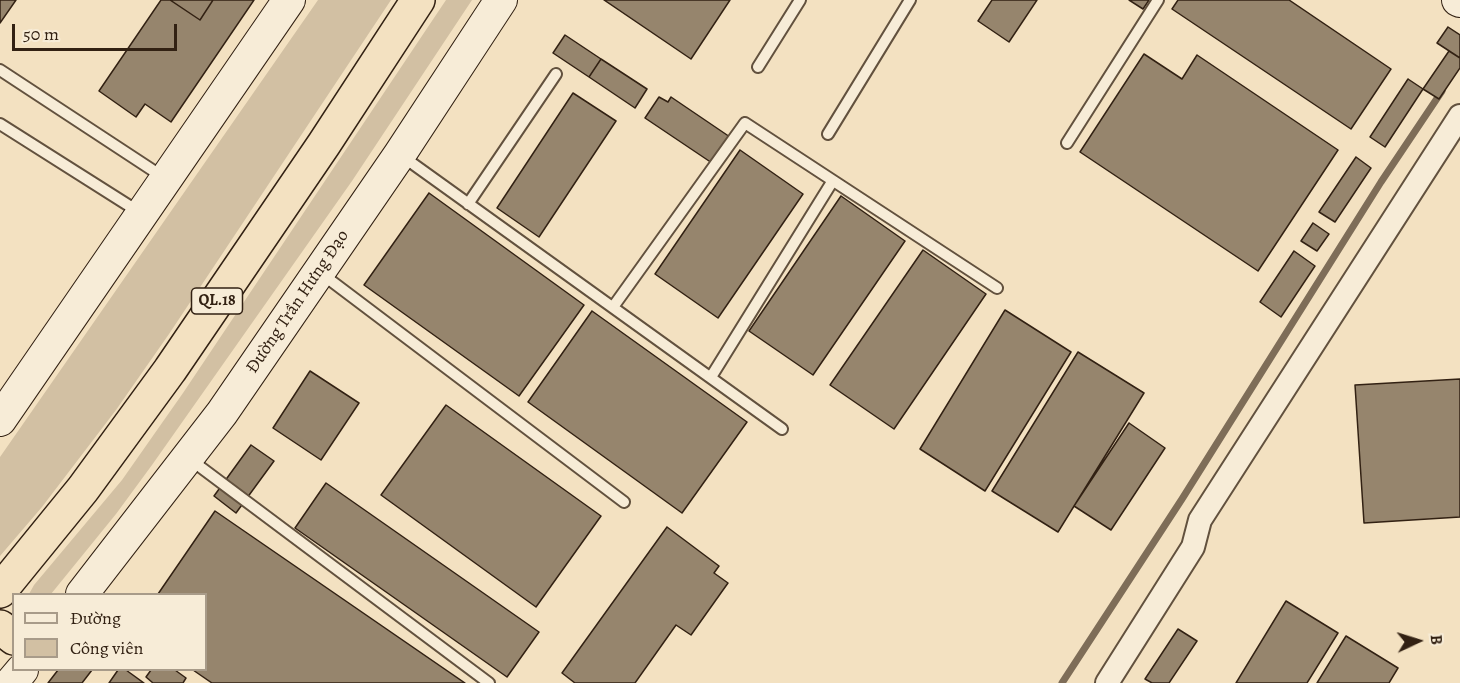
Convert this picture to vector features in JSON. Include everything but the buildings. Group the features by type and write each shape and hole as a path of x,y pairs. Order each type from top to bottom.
{"highway":[{"name":"QL.18","path":"0,591 76,498 170,370 324,144 418,0"},
{"path":"0,627 12,636"}],"main road":[{"path":"0,420 289,0"},
{"name":"Đường Trần Hưng Đạo","path":"83,593 222,413 400,154 501,0"},
{"path":"11,683 20,671"}],"street":[{"path":"1107,683 1193,548 1200,520 1460,116"}],"lane":[{"path":"758,67 800,0"},
{"path":"828,134 910,0"},
{"path":"1067,143 1158,0"},
{"path":"0,70 166,178"},
{"path":"468,204 556,74"},
{"path":"613,307 745,123 997,288"},
{"path":"0,124 142,214"},
{"path":"400,154 782,429"},
{"path":"711,377 832,182"},
{"path":"319,272 624,502"},
{"path":"188,458 489,683"}],"green space":[{"path":"318,0 391,0 116,410 42,507 0,556 0,457"},
{"path":"446,0 472,0 352,181 116,514 52,593 30,593 122,480 183,393"}],"waterway":[{"path":"1062,683 1182,499 1381,182 1442,91"}]}
